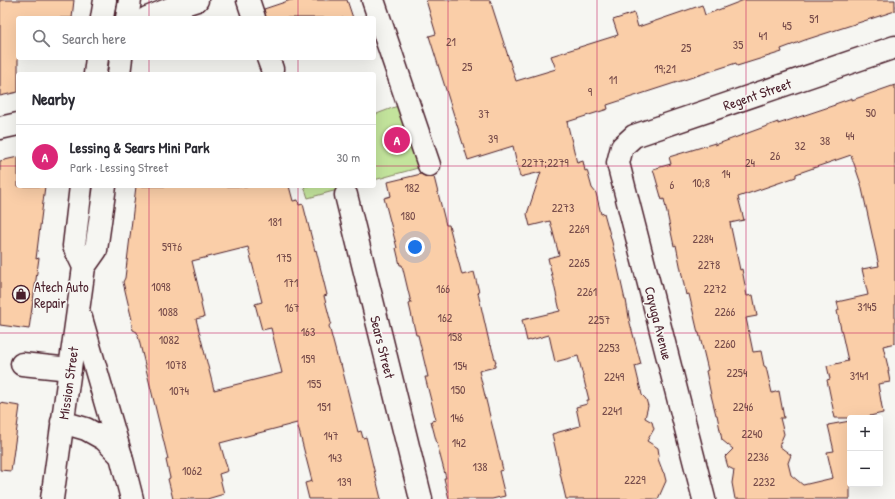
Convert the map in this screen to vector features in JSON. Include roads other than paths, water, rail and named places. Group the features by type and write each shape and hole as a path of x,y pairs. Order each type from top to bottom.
{"street":[{"path":"102,16 105,0"},
{"path":"127,16 130,0"},
{"path":"152,16 197,0"},
{"path":"248,0 253,16"},
{"path":"373,0 429,165"},
{"name":"Regent Street","path":"622,147 634,136 895,47"},
{"path":"95,72 97,60"},
{"path":"119,72 121,60"},
{"path":"0,128 16,124"},
{"name":"Cayuga Avenue","path":"622,147 618,162 704,499"},
{"path":"81,188 74,246 84,267"},
{"name":"Mission Street","path":"52,499 84,267 96,250 105,188"},
{"name":"Sears Street","path":"346,195 421,499"},
{"path":"78,310 121,456 132,499"},
{"path":"22,364 70,369"},
{"path":"62,422 86,429 104,438 121,456"}],"place":[{"name":"Lessing & Sears Mini Park","path":"397,140"},
{"name":"Atech Auto Repair","path":"21,294"}]}
